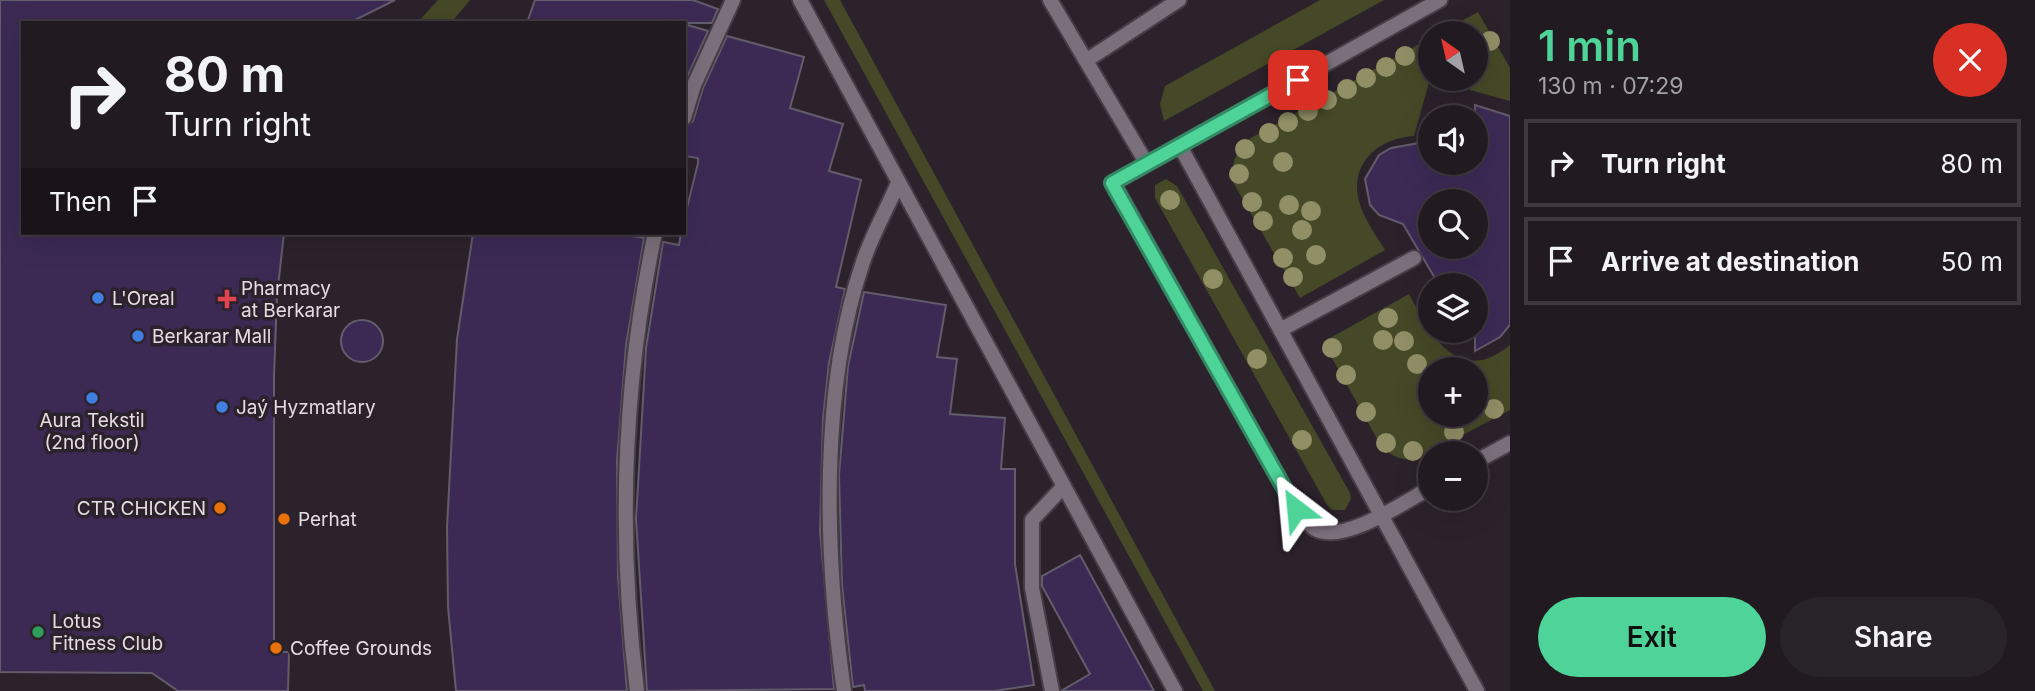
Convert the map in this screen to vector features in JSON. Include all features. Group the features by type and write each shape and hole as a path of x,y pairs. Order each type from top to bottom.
{"lane":[{"path":"686,111 694,85 733,0"},
{"path":"800,0 1175,691"},
{"path":"1050,0 1147,164"},
{"path":"1087,60 1178,0"},
{"path":"1418,495 1338,534 1315,529 1296,509 1112,183 1440,0"},
{"path":"1180,146 1477,691"},
{"path":"844,691 832,580 830,505 839,378 847,322 863,261 898,183"},
{"path":"637,691 628,619 628,427 636,341 655,235"},
{"path":"1282,329 1414,258"},
{"path":"1488,455 1510,443"},
{"path":"1052,691 1032,587 1032,520 1063,487"}],"green space":[{"path":"438,0 470,0 453,21 419,21"},
{"path":"824,0 840,0 1215,691 1203,691"},
{"path":"1320,0 1384,0 1164,121 1160,104 1165,86"},
{"path":"1478,12 1483,21 1461,21"},
{"path":"1488,30 1510,68 1510,101 1474,91 1488,91"},
{"path":"1418,45 1418,91 1427,91 1423,105 1418,105 1418,122 1414,136 1379,147 1363,164 1358,175 1357,187 1361,207 1385,250 1300,298 1234,184 1233,164 1241,148 1251,138"},
{"path":"1166,179 1177,186 1350,493 1351,499 1345,510 1332,510 1327,505 1155,198 1155,185"},
{"path":"1409,294 1418,310 1418,343 1440,343 1459,357 1418,357 1418,427 1478,427 1452,441 1418,441 1416,460 1397,457 1381,446 1323,342"},
{"path":"1510,345 1510,410 1488,422 1488,358"}],"building":[{"name":"Berkarar Mall","path":"0,0 395,0 353,21 21,21 21,235 284,235 277,296 274,375 274,652 289,652 288,691 178,691 152,673 0,672"},
{"path":"535,0 693,0 718,9 712,23 528,21"},
{"path":"686,25 708,31 686,80"},
{"path":"727,36 804,57 790,108 843,124 829,171 861,180 836,287 845,289 829,363 823,418 820,531 834,689 647,691 636,519 646,348 663,242 679,245 681,235 686,235 686,212 698,158 686,156 686,126 693,121 703,88"},
{"path":"1488,109 1510,116 1510,325 1500,337 1475,351 1475,343 1488,343 1488,273 1432,273 1424,259 1488,259 1488,189 1418,189 1418,249 1403,224 1379,215 1370,205 1365,179 1379,155 1391,148 1418,143 1418,175 1488,175"},
{"path":"473,235 626,235 644,238 626,345 617,461 618,577 627,691 456,691 448,607 447,527 457,339"},
{"path":"864,292 946,305 937,357 957,359 950,414 1005,418 1001,469 1015,469 1015,564 1034,685 994,691 865,691 864,685 853,687 842,585 839,475 848,366"},
{"path":"362,320 377,326 383,341 377,356 362,362 347,356 341,341 347,326"},
{"path":"1080,555 1154,691 1061,691 1090,674 1042,586 1042,576"}],"place":[{"name":"L'Oreal","path":"98,298"},
{"name":"Pharmacy at Berkarar","path":"227,299"},
{"name":"Berkarar Mall","path":"138,336"},
{"name":"Aura Tekstil (2nd floor)","path":"92,398"},
{"name":"Jaý Hyzmatlary","path":"222,407"},
{"name":"CTR CHICKEN","path":"220,508"},
{"name":"Perhat","path":"284,519"},
{"name":"Lotus Fitness Club","path":"38,632"},
{"name":"Coffee Grounds","path":"276,648"}],"route":[{"path":"1296,509 1112,183 1298,80"}]}
